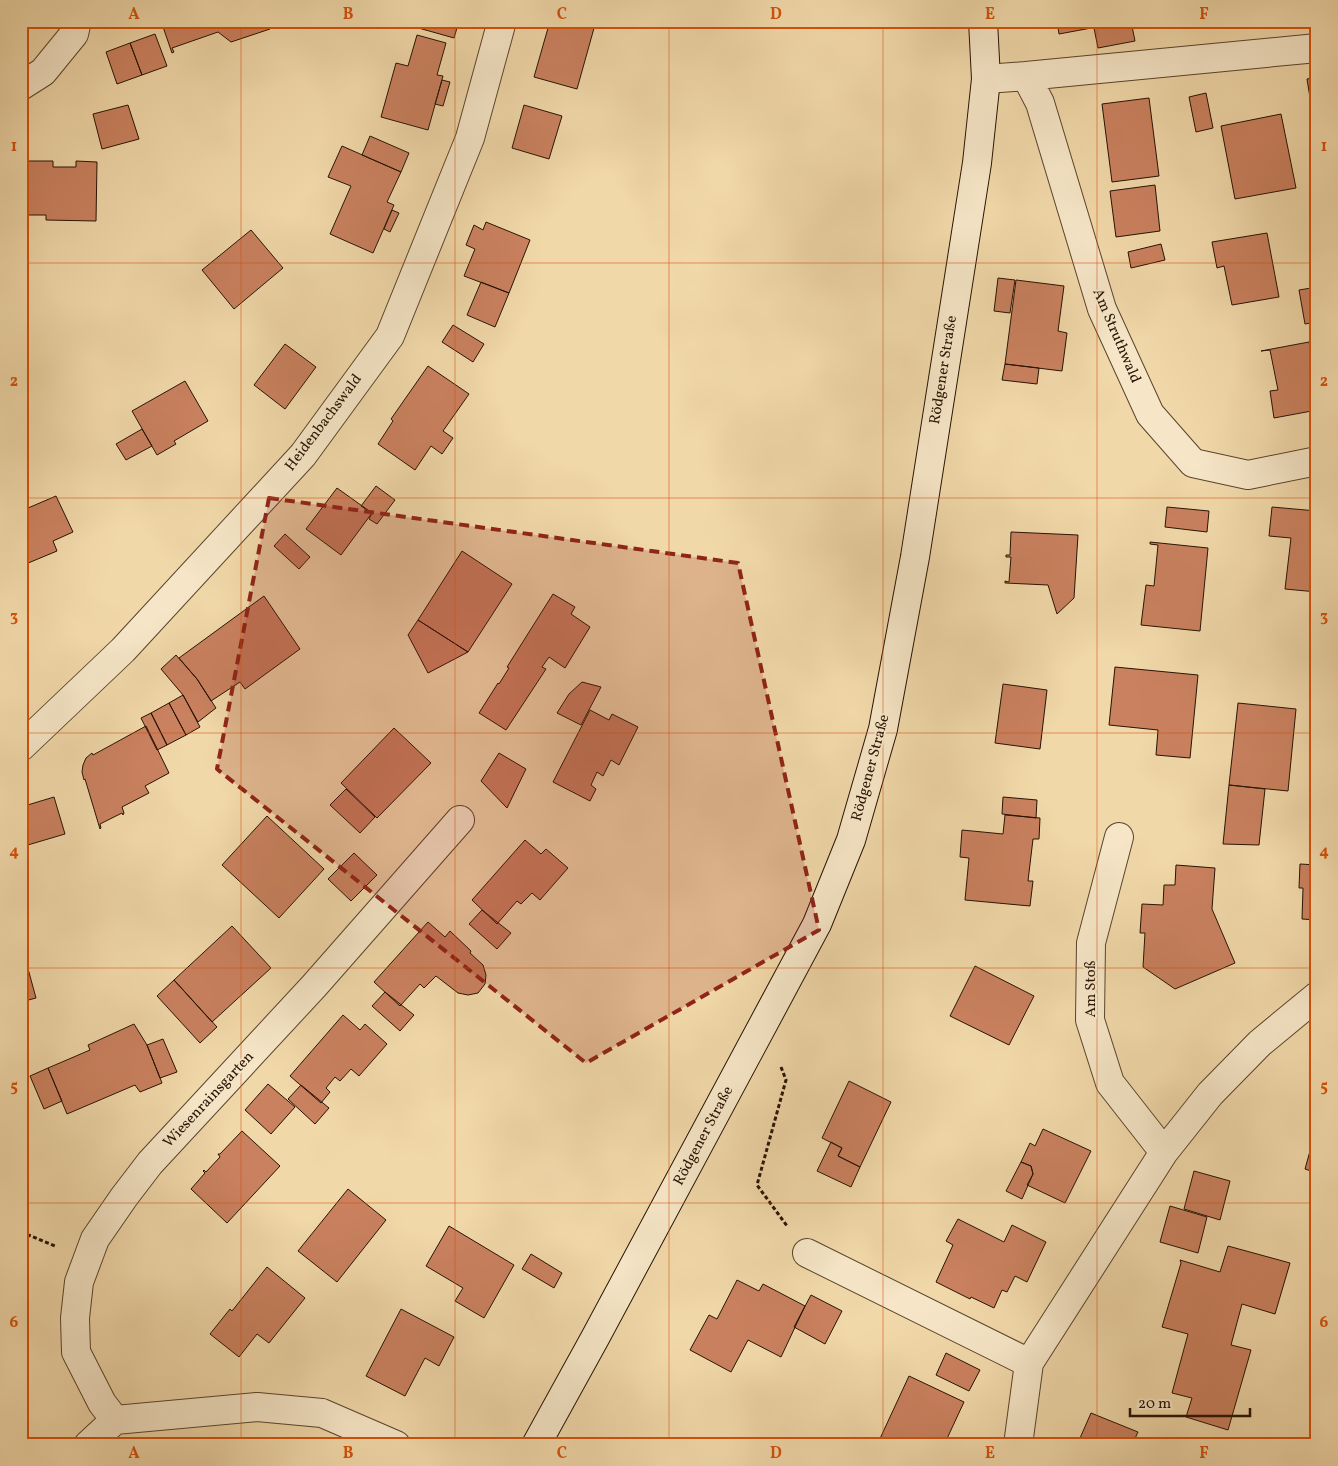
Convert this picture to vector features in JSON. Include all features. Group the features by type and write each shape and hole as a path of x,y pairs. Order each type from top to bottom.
{"street":[{"path":"21,86 43,72 74,34 77,21"},
{"name":"Heidenbachswald","path":"21,747 123,650 303,454 390,336 470,138 502,21"},
{"name":"Rödgener Straße","path":"536,1445 817,924 851,840 883,729 918,537 976,163 986,79 983,21"},
{"path":"986,79 1317,48"},
{"name":"Am Struthwald","path":"1026,76 1040,103 1102,309 1150,414 1193,463 1248,475 1317,460"},
{"name":"Wiesenrainsgarten","path":"115,1420 102,1403 76,1352 75,1318 79,1282 95,1239 150,1164 314,986 460,820"},
{"name":"Am Stoß","path":"1119,837 1091,943 1090,1020 1110,1084 1164,1152"},
{"path":"1018,1445 1029,1363 1164,1152 1210,1094 1260,1043 1317,996"},
{"path":"807,1253 1029,1363"},
{"path":"88,1445 115,1420 257,1407 322,1413 396,1445"}],"path":[{"path":"763,1027 786,1080 757,1185 807,1253"}],"highlighted area":[{"path":"269,498 738,563 819,930 586,1063 217,769"}],"building":[{"path":"161,21 267,21 270,29 231,42 218,32 172,48 174,52 172,53"},
{"path":"417,21 459,21 454,38 415,27"},
{"path":"550,21 596,21 577,89 534,77"},
{"path":"1057,21 1118,21 1118,23 1059,34"},
{"path":"1118,21 1131,21 1135,41 1098,48 1094,28 1118,23"},
{"path":"155,34 167,66 142,75 130,43"},
{"path":"417,35 446,43 437,75 443,76 428,130 381,117 396,63 408,66"},
{"path":"130,43 142,75 117,84 106,52"},
{"path":"1317,77 1317,135 1316,135 1307,79"},
{"path":"442,80 450,82 443,106 435,104"},
{"path":"1206,93 1213,128 1196,132 1189,97"},
{"path":"1149,98 1159,176 1112,182 1102,104"},
{"path":"128,105 139,139 102,149 93,114"},
{"path":"524,105 562,116 549,159 512,148"},
{"path":"1281,114 1296,188 1235,199 1221,126"},
{"path":"370,136 409,153 401,172 362,155"},
{"path":"342,146 401,172 387,202 394,205 373,253 330,234 351,186 328,177"},
{"path":"21,161 53,161 53,167 76,167 76,161 97,162 96,221 46,220 46,215 21,215"},
{"path":"1155,185 1160,231 1116,237 1110,191"},
{"path":"392,210 399,213 390,232 384,229"},
{"path":"486,222 530,240 509,293 464,276 475,249 466,245 474,225 483,230"},
{"path":"251,230 283,268 234,309 202,270"},
{"path":"1267,233 1279,297 1232,305 1224,266 1217,268 1212,242"},
{"path":"1161,244 1165,260 1131,268 1128,252"},
{"path":"998,278 1015,280 1010,313 994,311"},
{"path":"1016,280 1064,286 1058,331 1067,333 1062,371 1005,364"},
{"path":"481,282 509,293 495,327 467,315"},
{"path":"1317,287 1317,322 1305,324 1299,290"},
{"path":"453,325 484,344 473,362 442,342"},
{"path":"1309,342 1317,381 1317,410 1274,418 1270,391 1278,390 1270,350 1261,351"},
{"path":"285,344 316,367 285,409 254,385"},
{"path":"1005,364 1039,368 1037,384 1002,380"},
{"path":"428,366 469,394 443,431 453,438 442,454 431,446 415,470 378,444 393,421 391,419"},
{"path":"185,381 208,421 174,441 176,444 157,455 132,411"},
{"path":"142,429 152,446 126,460 116,444"},
{"path":"376,486 395,500 377,524 369,519 372,513 361,506"},
{"path":"337,488 372,513 341,555 306,529"},
{"path":"56,496 73,532 53,541 57,551 21,566 21,511"},
{"path":"1167,507 1209,511 1207,532 1165,527"},
{"path":"1272,507 1317,511 1317,592 1285,589 1291,538 1269,536"},
{"path":"1011,532 1078,535 1074,598 1057,614 1048,585 1005,583 1005,581 1009,582 1011,557 1006,557 1006,555 1010,555"},
{"path":"285,534 310,557 299,569 274,546"},
{"path":"1150,542 1208,548 1200,631 1141,625 1146,585 1154,586 1158,545 1150,544"},
{"path":"462,551 512,584 468,652 418,620"},
{"path":"553,594 575,607 571,614 590,627 565,668 549,657 542,667 546,669 506,730 479,713 509,668 507,667"},
{"path":"264,596 300,649 245,689 240,682 211,701 197,679 179,658"},
{"path":"418,620 468,652 428,673 408,635"},
{"path":"176,655 197,679 216,708 198,722 183,695 161,669"},
{"path":"1115,667 1198,675 1190,758 1156,755 1158,730 1109,725"},
{"path":"582,682 601,687 581,725 557,713 569,694"},
{"path":"1003,684 1047,690 1040,749 995,743"},
{"path":"183,695 200,727 186,735 169,703"},
{"path":"169,703 186,735 167,745 151,713"},
{"path":"1238,703 1296,709 1288,791 1229,785"},
{"path":"590,710 609,720 612,714 638,727 619,765 611,760 603,776 597,772 591,785 596,789 590,801 553,782"},
{"path":"151,713 167,745 157,750 141,718"},
{"path":"146,726 169,773 145,786 149,793 122,807 123,815 122,813 100,824 100,829 82,772 86,758 92,753 93,755"},
{"path":"394,728 431,763 377,818 341,783"},
{"path":"499,753 526,769 507,808 481,781"},
{"path":"1229,785 1265,789 1259,845 1223,844"},
{"path":"346,789 375,817 360,833 330,805"},
{"path":"54,797 65,834 21,847 21,807"},
{"path":"1003,797 1037,800 1036,818 1002,814"},
{"path":"1005,815 1040,818 1039,839 1033,839 1028,881 1033,881 1030,906 965,900 969,858 960,857 962,830 1003,834"},
{"path":"267,816 324,869 279,918 222,865"},
{"path":"525,840 541,854 546,849 568,868 540,900 532,893 521,904 517,901 497,924 472,900"},
{"path":"354,853 377,875 351,901 328,879"},
{"path":"1300,864 1317,865 1317,920 1302,919 1303,888 1299,888"},
{"path":"1176,865 1215,868 1212,909 1235,963 1175,989 1143,967 1145,933 1140,933 1142,904 1163,905 1164,885 1175,885"},
{"path":"482,910 511,933 497,949 469,924"},
{"path":"428,922 445,937 450,931 471,951 470,953 483,965 486,975 485,984 478,993 468,995 458,993 436,976 424,988 420,984 400,1006 374,982"},
{"path":"232,926 271,968 212,1022 174,980"},
{"path":"21,943 36,998 21,1002"},
{"path":"975,966 1034,996 1009,1045 950,1016"},
{"path":"174,980 217,1027 200,1043 157,996"},
{"path":"385,992 414,1015 400,1031 372,1006"},
{"path":"343,1015 360,1030 365,1024 387,1044 359,1076 351,1069 340,1081 335,1077 326,1088 330,1092 321,1103 290,1076"},
{"path":"134,1024 147,1045 162,1083 140,1092 135,1085 67,1114 48,1068 90,1050 88,1045"},
{"path":"163,1039 177,1072 160,1078 147,1045"},
{"path":"48,1068 62,1101 44,1109 30,1076"},
{"path":"849,1081 891,1102 860,1167 838,1156 842,1148 822,1138"},
{"path":"268,1084 295,1107 271,1134 245,1110"},
{"path":"301,1085 329,1108 315,1124 288,1099"},
{"path":"1317,1126 1317,1173 1305,1169"},
{"path":"1043,1129 1091,1151 1065,1203 1027,1185 1033,1174 1031,1166 1021,1162 1030,1143 1035,1146"},
{"path":"242,1131 280,1166 227,1223 191,1189 205,1173 203,1171 206,1172 220,1157 218,1154"},
{"path":"831,1142 842,1148 838,1156 860,1167 851,1187 817,1171"},
{"path":"1021,1162 1031,1166 1033,1174 1022,1199 1006,1191"},
{"path":"1194,1171 1230,1181 1220,1220 1184,1209"},
{"path":"348,1189 386,1220 337,1282 298,1251"},
{"path":"1170,1206 1207,1217 1198,1253 1160,1242"},
{"path":"958,1219 1004,1242 1012,1225 1046,1242 1027,1282 1015,1276 1007,1292 1002,1290 994,1308 971,1297 970,1299 936,1282 953,1245 946,1241"},
{"path":"449,1226 514,1265 484,1318 455,1301 463,1288 426,1266"},
{"path":"1228,1246 1290,1263 1275,1314 1242,1304 1231,1345 1251,1350 1228,1430 1186,1417 1192,1398 1172,1393 1188,1334 1162,1327 1181,1263 1180,1260 1220,1272"},
{"path":"531,1254 562,1273 554,1288 522,1269"},
{"path":"267,1267 305,1298 269,1343 257,1334 239,1357 210,1334 230,1309 232,1311"},
{"path":"737,1280 759,1291 763,1284 805,1306 781,1357 748,1340 731,1372 690,1350 709,1315 717,1319"},
{"path":"811,1295 842,1311 825,1344 794,1327"},
{"path":"401,1309 454,1337 439,1366 425,1358 405,1396 366,1376"},
{"path":"946,1353 980,1370 969,1391 936,1375"},
{"path":"909,1376 964,1402 944,1445 877,1445"},
{"path":"1091,1413 1138,1432 1132,1445 1077,1445"}]}
